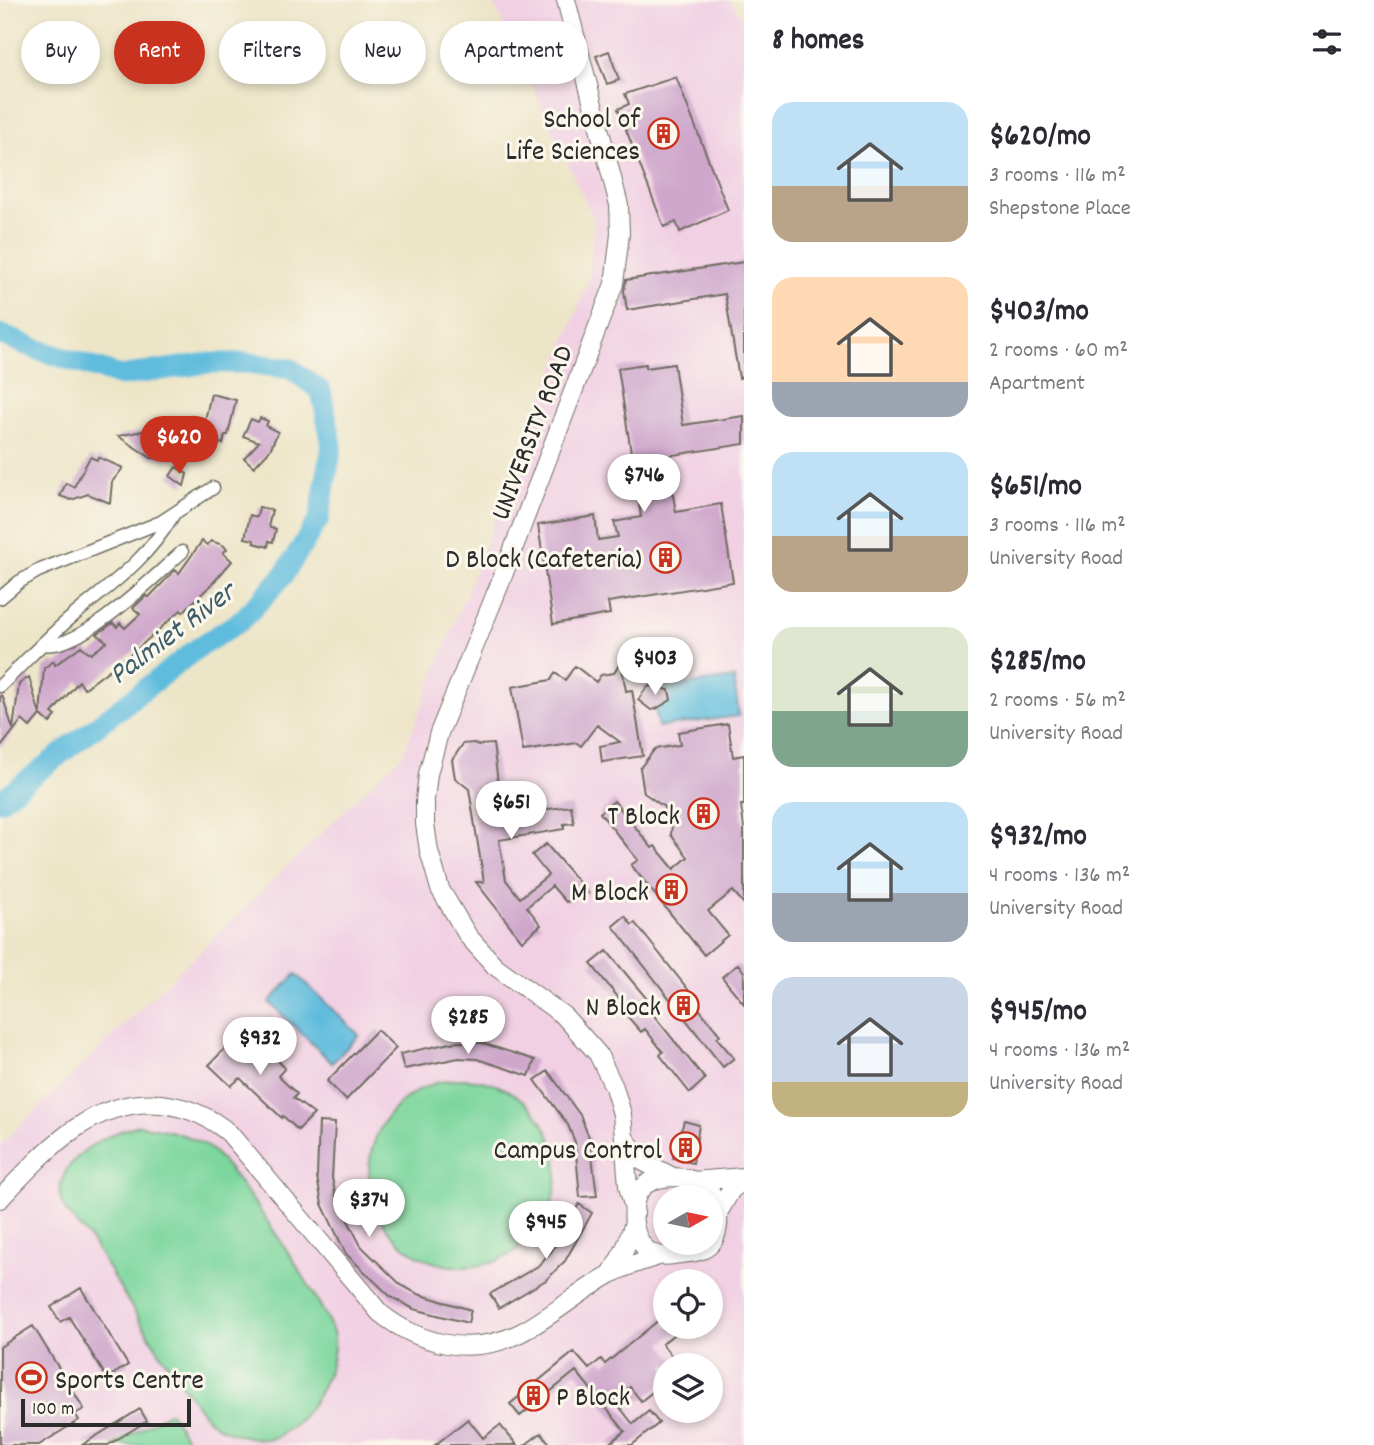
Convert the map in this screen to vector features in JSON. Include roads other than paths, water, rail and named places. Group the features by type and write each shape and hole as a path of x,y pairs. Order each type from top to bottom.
{"street":[{"name":"UNIVERSITY ROAD","path":"566,0 619,205 620,233 614,284 506,569 439,733 428,774 425,824 436,877 450,909 468,936 495,966 564,1016 598,1054 614,1087 622,1114 628,1186 635,1218"},
{"path":"0,598 38,571 172,517 213,488"},
{"path":"0,686 62,625 139,561 152,548 172,517"},
{"path":"44,644 61,644 102,622 183,551"},
{"path":"0,1199 52,1146 72,1129 94,1116 129,1104 173,1106 213,1120 229,1133 380,1313 401,1329 421,1338 466,1346 504,1339 530,1328 611,1274 668,1255"},
{"path":"626,1140 642,1161 673,1177 693,1181 744,1178"},
{"path":"611,1274 625,1250 635,1218 638,1195 645,1185 673,1177"},
{"path":"723,1204 731,1190 744,1178"},
{"path":"693,1181 700,1185"},
{"path":"635,1218 642,1245 659,1256"}],"water":[{"path":"734,678 739,716 658,727 652,689"},
{"path":"296,974 359,1035 332,1063 269,1002"}],"waterway":[{"name":"Palmiet River","path":"0,334 33,348 121,376 208,363 249,363 291,369 321,391 332,445 319,519 283,576 242,620 199,647 0,801"}],"place":[{"name":"School of Life Sciences","path":"663,133"},
{"name":"D Block (Cafeteria)","path":"665,557"},
{"name":"T Block","path":"703,814"},
{"name":"M Block","path":"672,890"},
{"name":"N Block","path":"684,1005"},
{"name":"Campus Control","path":"685,1148"},
{"name":"Sports Centre","path":"32,1378"},
{"name":"P Block","path":"533,1395"}]}
